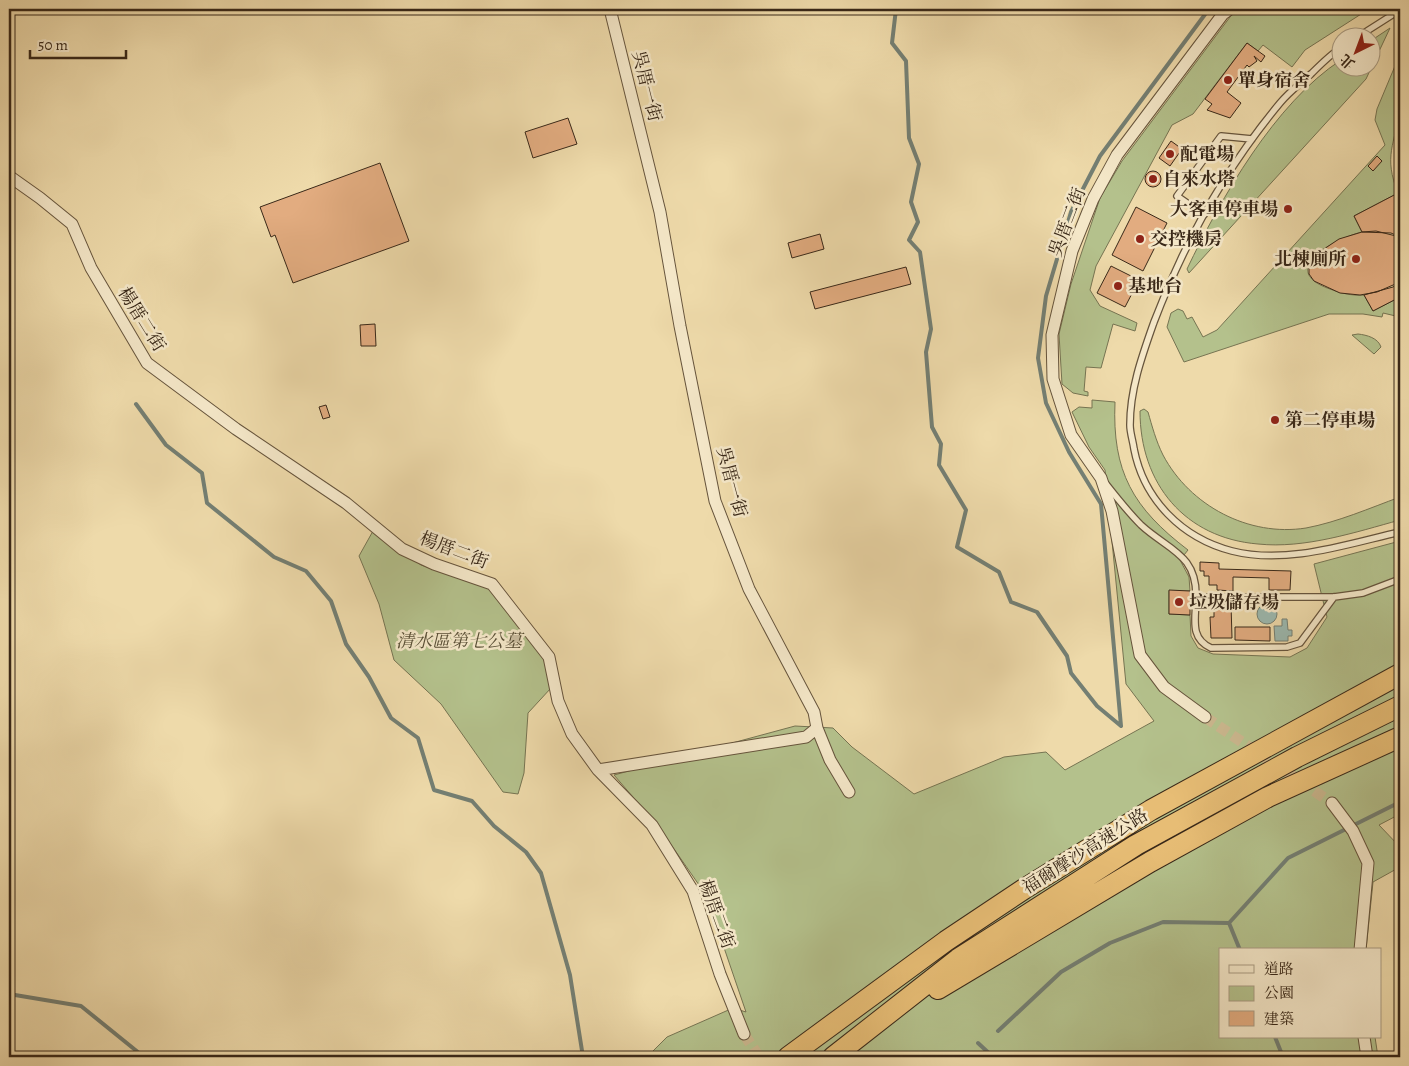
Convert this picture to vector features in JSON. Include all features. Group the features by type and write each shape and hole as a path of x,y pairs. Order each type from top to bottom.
{"highway":[{"name":"福爾摩沙高速公路","path":"788,1057 946,941 1024,889 1151,810 1400,674"},
{"name":"福爾摩沙高速公路","path":"833,1057 958,959 1136,845 1297,757 1400,706"},
{"path":"843,1057 939,988 1150,862 1268,796 1400,737"}],"street":[{"name":"吳厝一街","path":"610,9 660,212 680,326 715,501 749,589 814,712 817,728 830,760 849,792"},
{"name":"吳厝二街","path":"1205,717 1164,687 1140,655 1112,511 1101,478 1071,435 1053,379 1052,335 1072,251 1093,199 1117,155 1223,14 1230,9"},
{"name":"楊厝二街","path":"9,176 72,224 91,268 147,363 236,429 346,504 402,549 434,564 492,584 550,656 558,701 572,734 598,770 652,826 693,891 720,974 744,1034"},
{"path":"598,770 806,737 817,728"},
{"path":"1332,803 1354,831 1368,863 1360,948"},
{"path":"1364,1038 1367,1057"}],"lane":[{"path":"1372,28 1400,10"},
{"path":"1332,56 1281,101 1252,139 1240,156 1180,259 1163,298 1134,384 1130,427 1138,468 1153,498 1171,518 1200,540 1233,552 1272,556 1310,552 1400,532"},
{"path":"1204,216 1177,196 1221,136 1252,139"},
{"path":"1101,478 1143,526 1188,561 1197,582 1196,635 1202,644 1211,648 1287,647 1300,642 1334,597"},
{"path":"1196,597 1334,597 1363,592 1400,579"}],"green space":[{"path":"1236,9 1369,9 1339,28 1332,28 1332,33 1305,50 1292,67 1263,45 1258,51 1247,43 1193,114 1172,125 1096,266 1090,290 1100,306 1137,323 1135,331 1113,324 1101,368 1086,367 1084,391 1088,392 1088,396 1073,393 1062,384 1059,334 1071,284 1100,198 1122,161"},
{"path":"1390,28 1382,45 1382,33"},
{"path":"1400,54 1401,102 1391,159 1391,169 1398,193 1354,216 1362,232 1351,235 1326,248 1309,264 1308,273 1315,281 1330,289 1346,294 1364,295 1373,311 1400,297 1400,317 1383,313 1382,317 1363,314 1329,314 1184,362 1167,327 1171,313 1178,309 1183,311 1187,319 1192,317 1203,337 1217,330 1385,145 1375,120 1377,109"},
{"path":"1332,67 1332,78 1366,78 1189,273 1187,269 1216,212 1252,154 1272,126 1317,78"},
{"path":"1358,334 1375,339 1381,347 1374,354 1352,335"},
{"path":"1092,400 1115,402 1117,449 1122,469 1130,486 1140,503 1153,519 1188,550 1180,560 1189,577 1190,591 1169,591 1169,614 1190,615 1191,636 1198,648 1213,654 1290,657 1307,648 1327,617 1314,564 1400,541 1400,814 1379,825 1400,847 1400,867 1373,882 1366,948 1219,948 1219,1038 1375,1038 1378,1057 647,1057 667,1037 733,1008 746,1012 706,895 658,826 614,775 795,726 833,728 852,747 914,794 1004,757 1046,752 1065,770 1154,721 1126,684 1105,470 1089,447 1072,412 1079,407 1092,408"},
{"path":"1144,409 1148,412 1163,455 1175,473 1205,503 1223,514 1263,528 1285,530 1306,528 1342,518 1400,497 1400,520 1348,534 1294,544 1258,544 1232,540 1209,531 1189,519 1172,503 1158,484 1148,462 1142,437 1140,411"},
{"name":"清水區第七公墓","path":"373,531 421,565 493,590 543,656 551,688 528,713 524,773 518,794 503,792 441,704 394,660 379,604 359,556"}],"water":[{"path":"1267,604 1274,607 1277,614 1274,621 1267,624 1260,621 1257,614 1260,607"},
{"path":"1282,619 1287,619 1288,630 1292,630 1292,636 1288,636 1288,641 1275,641 1274,626 1282,626"}],"building":[{"name":"單身宿舍","path":"1247,43 1265,56 1261,62 1254,56 1257,61 1249,67 1247,65 1227,92 1241,103 1230,118 1207,110 1212,104 1205,99"},
{"path":"568,118 577,144 533,158 525,132"},
{"name":"配電場","path":"1171,141 1182,149 1170,166 1159,158"},
{"path":"1377,156 1382,161 1373,171 1368,166"},
{"path":"380,163 409,241 293,283 275,235 271,237 260,207"},
{"name":"自來水塔","path":"1153,171 1161,179 1153,187 1145,179"},
{"path":"1400,192 1400,237 1391,233 1362,232 1354,216"},
{"name":"交控機房","path":"1136,207 1167,223 1143,271 1112,255"},
{"name":"北棟廁所","path":"1376,231 1400,237 1400,282 1377,292 1360,295 1340,293 1314,281 1309,274 1309,264 1315,255 1339,239 1362,232"},
{"path":"820,234 824,249 792,258 788,243"},
{"name":"基地台","path":"1111,266 1139,280 1125,307 1097,293"},
{"path":"906,267 911,284 815,309 810,292"},
{"path":"1400,282 1400,297 1373,311 1364,295 1393,287"},
{"path":"375,324 376,346 361,346 360,325"},
{"path":"326,405 330,417 323,419 319,407"},
{"path":"1200,562 1219,563 1219,569 1291,571 1290,590 1269,590 1269,578 1233,577 1233,591 1217,590 1217,585 1209,585 1209,576 1204,576 1204,571 1200,571"},
{"name":"垃圾儲存場","path":"1169,590 1190,591 1190,615 1169,614"},
{"path":"1214,604 1231,604 1232,638 1211,638 1210,617 1214,617"},
{"path":"1235,627 1270,627 1270,641 1235,640"}],"waterway":[{"path":"896,9 892,43 906,61 909,138 919,164 911,202 918,222 909,240 920,252 931,329 926,352 932,427 941,444 939,465 966,510 957,547 999,572 1011,602 1037,612 1067,656 1071,673 1097,706 1121,726"},
{"path":"1121,726 1101,504 1069,452 1046,403 1038,358 1046,296 1071,212 1100,156 1209,9"},
{"path":"136,404 166,445 202,473 207,503 274,557 306,571 331,601 346,644 369,677 391,718 418,738 434,790 472,801 494,826 526,852 541,873 570,975 583,1057"},
{"path":"998,1031 1061,972 1110,943 1163,922 1229,923 1288,858 1400,802"},
{"path":"1229,923 1239,948"},
{"path":"9,994 81,1006 144,1057"},
{"path":"1275,1038 1283,1057"},
{"path":"978,1043 993,1057"}],"tunnel":[{"path":"1205,717 1332,803"},
{"path":"744,1034 759,1057"}],"place":[{"name":"單身宿舍","path":"1228,80"},
{"name":"配電場","path":"1170,154"},
{"name":"自來水塔","path":"1153,179"},
{"name":"大客車停車場","path":"1288,209"},
{"name":"交控機房","path":"1140,239"},
{"name":"北棟廁所","path":"1356,259"},
{"name":"基地台","path":"1118,286"},
{"name":"第二停車場","path":"1275,420"},
{"name":"垃圾儲存場","path":"1179,602"}]}
